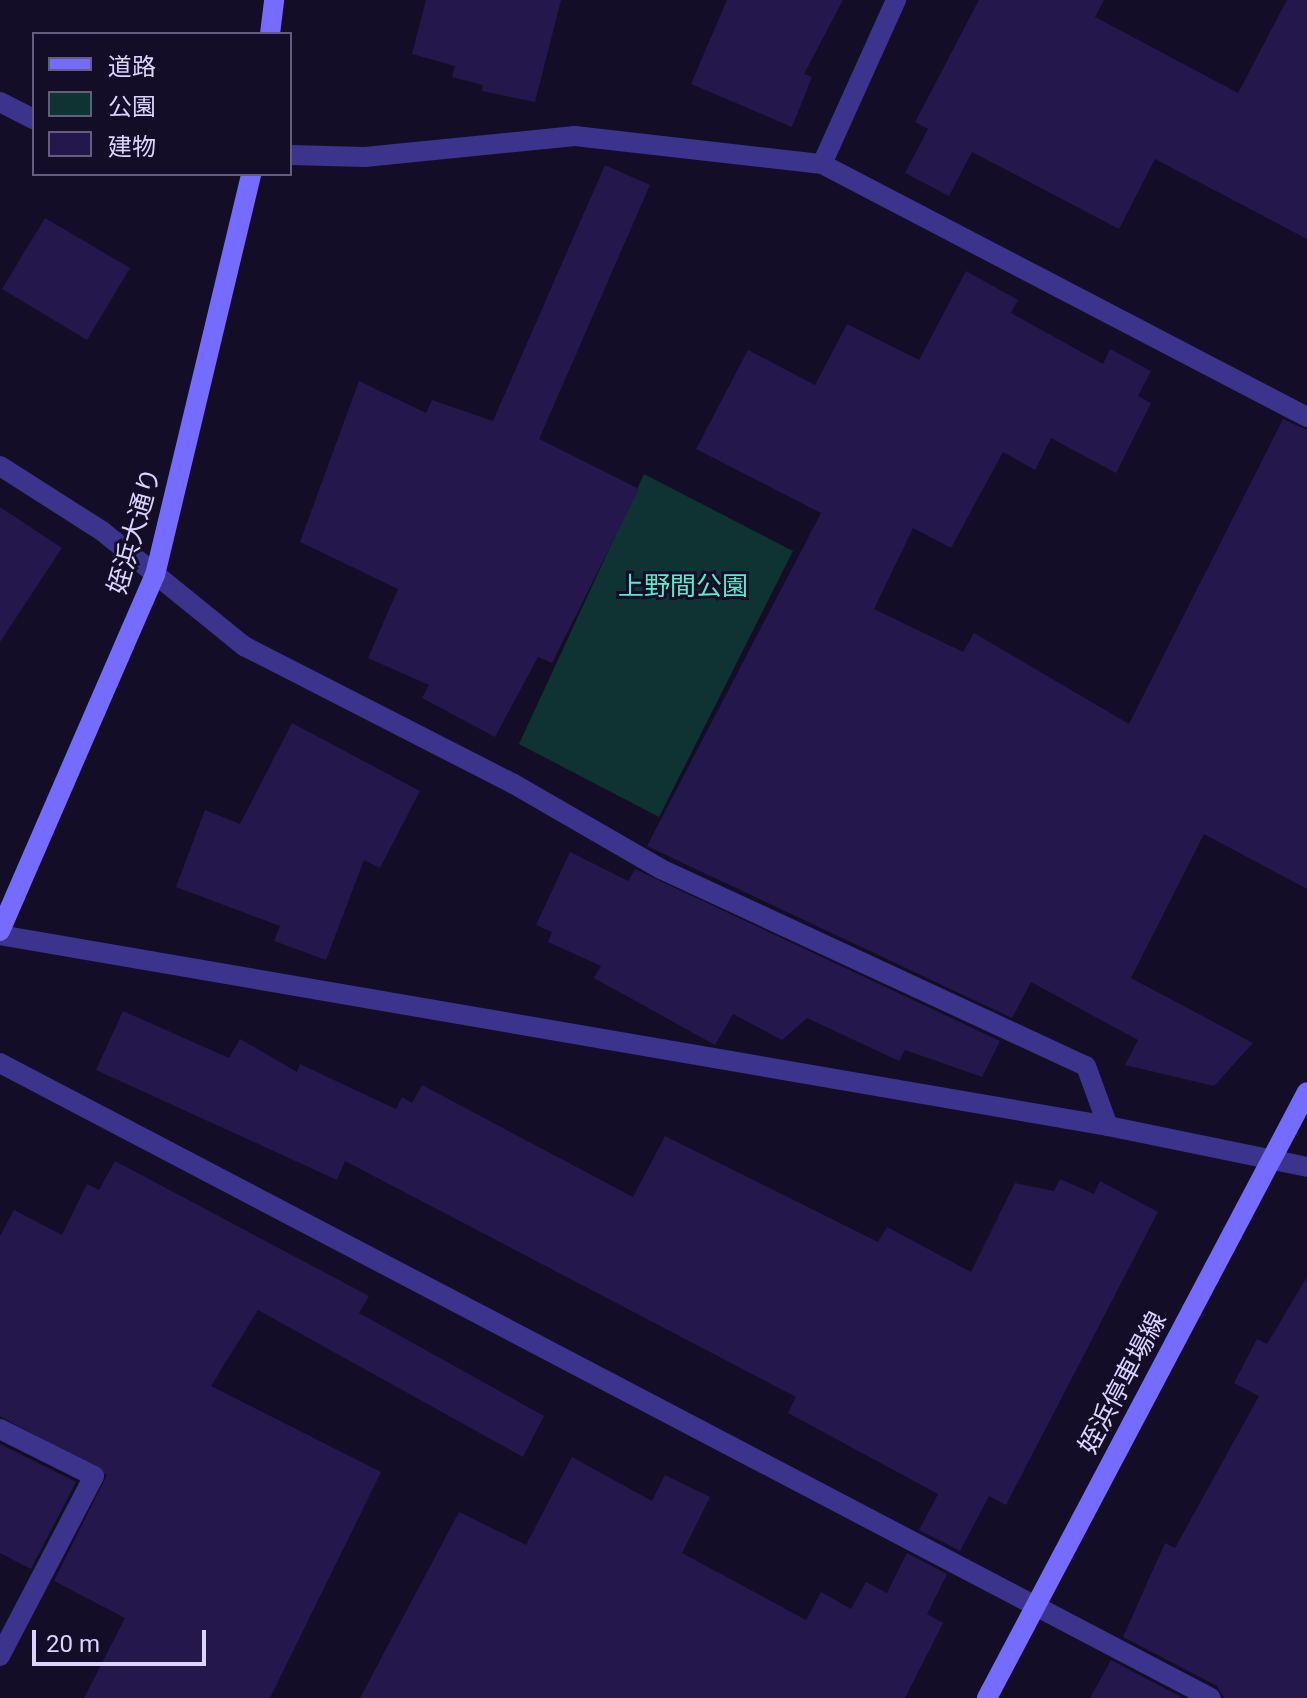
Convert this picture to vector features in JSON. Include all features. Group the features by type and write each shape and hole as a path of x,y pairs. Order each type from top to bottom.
{"main road":[{"path":"270,32 274,0"},
{"name":"姪浜大通り","path":"0,933 155,575 251,176"},
{"name":"姪浜停車場線","path":"987,1698 1307,1092"}],"street":[{"path":"822,164 896,0"},
{"path":"0,102 32,118"},
{"path":"292,155 365,157 575,136 822,164 1307,417"},
{"path":"0,466 155,575 244,646 512,783 661,869 1086,1066 1108,1126"},
{"path":"0,933 1108,1126 1307,1167"},
{"path":"0,1063 1211,1698"},
{"path":"0,1429 94,1476 0,1656"}],"green space":[{"name":"上野間公園","path":"644,474 793,551 659,817 519,744"}],"building":[{"path":"426,0 561,0 535,102 482,91 483,85 452,77 455,66 412,54"},
{"path":"727,0 843,0 804,74 812,77 792,127 691,84"},
{"path":"979,0 1104,0 1095,17 1238,93 1287,0 1307,0 1307,239 1155,159 1119,229 972,152 949,196 905,173 928,129 915,122"},
{"path":"605,165 650,185 539,439 639,489 552,663 538,657 495,737 422,698 429,685 368,658 398,589 300,542 359,381 426,413 432,400 493,421"},
{"path":"45,218 130,268 87,340 2,289"},
{"path":"966,271 1018,300 1011,313 1103,364 1110,349 1151,371 1138,396 1151,403 1116,473 1051,438 1035,470 1003,452 951,548 913,528 874,609 963,652 974,633 1129,724 1283,419 1307,430 1307,889 1204,834 1131,978 1253,1043 1214,1086 1125,1065 1138,1040 1031,982 1012,1018 647,846 821,513 696,449 748,350 815,385 847,324 919,360"},
{"path":"0,507 62,548 0,642"},
{"path":"292,723 420,791 380,868 364,860 326,960 274,941 280,926 176,887 205,810 240,824"},
{"path":"570,852 628,881 635,869 1000,1041 982,1077 905,1050 899,1061 807,1018 782,1040 733,1014 715,1045 594,978 601,966 548,942 552,932 536,925"},
{"path":"123,1011 229,1058 240,1039 297,1072 300,1064 396,1109 402,1097 412,1103 422,1085 633,1197 665,1136 878,1242 887,1227 971,1272 1015,1183 1054,1191 1060,1179 1094,1194 1100,1181 1158,1212 1006,1505 989,1496 960,1551 919,1530 938,1494 788,1413 796,1397 345,1161 337,1180 96,1070"},
{"path":"115,1161 369,1296 359,1313 544,1416 523,1457 258,1310 211,1386 381,1472 270,1698 84,1698 125,1618 54,1581 107,1475 0,1416 0,1236 14,1210 62,1235 87,1184 99,1190"},
{"path":"1307,1277 1307,1698 1224,1698 1217,1686 1123,1637 1165,1543 1175,1548 1259,1396 1234,1383 1257,1339 1267,1344"},
{"path":"0,1444 76,1482 31,1569 0,1553"},
{"path":"572,1457 652,1501 665,1475 710,1497 682,1553 806,1620 821,1592 851,1609 866,1582 887,1593 907,1553 947,1574 927,1614 943,1623 905,1698 360,1698 459,1512 526,1545"},
{"path":"1111,1660 1183,1698 1090,1698"}]}
